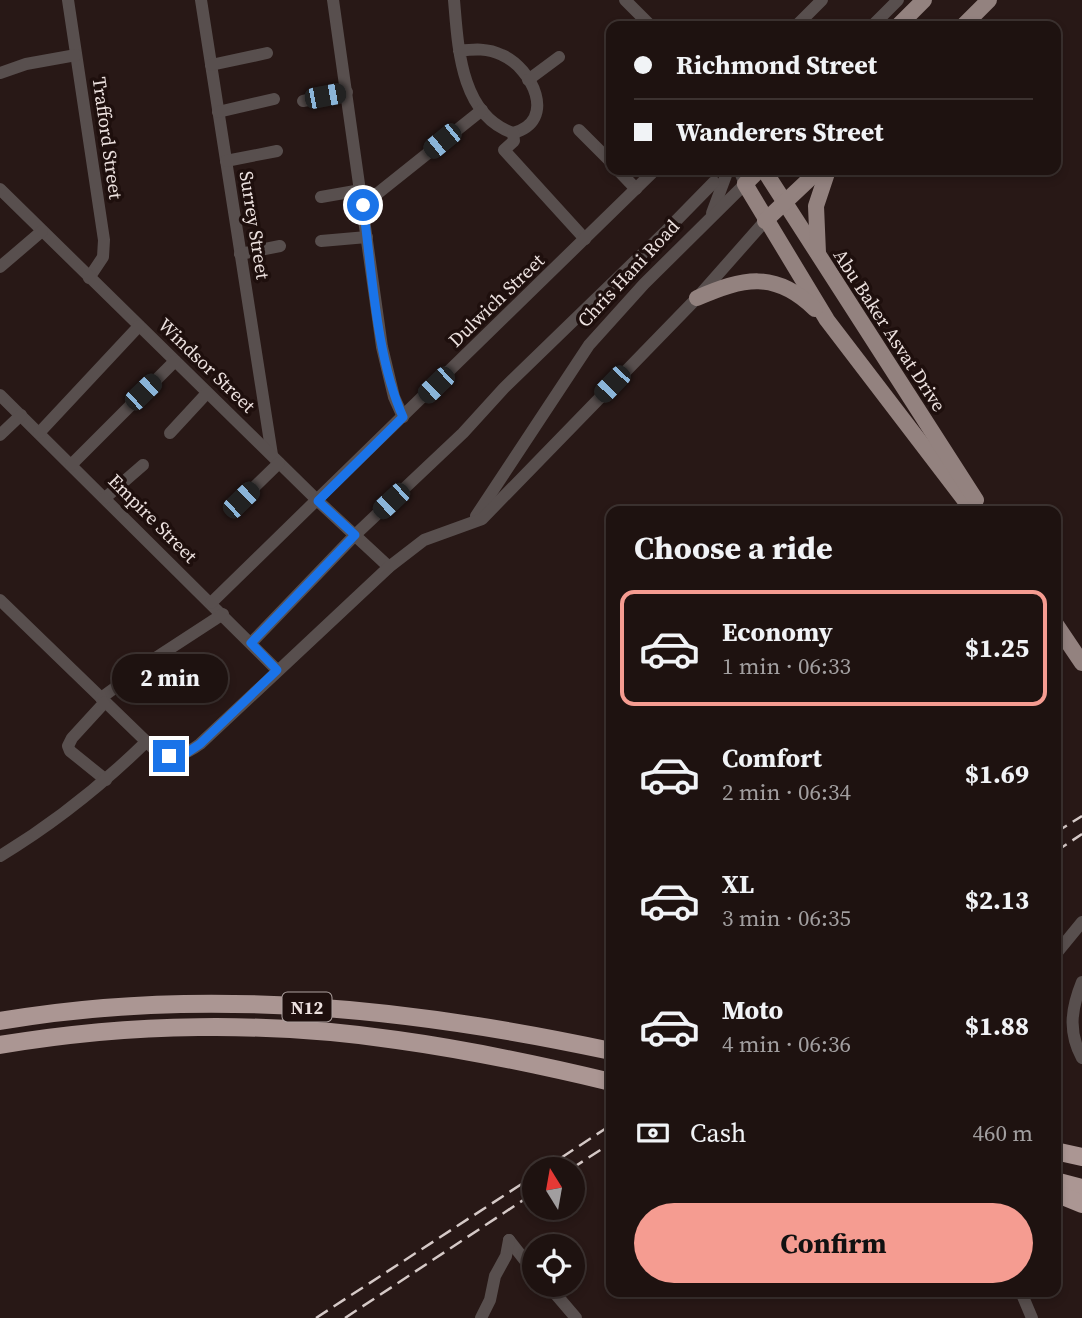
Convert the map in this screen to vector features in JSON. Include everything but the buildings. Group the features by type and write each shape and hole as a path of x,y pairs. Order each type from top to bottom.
{"highway":[{"name":"N12","path":"0,1021 145,1005 318,1008 436,1018 522,1032 606,1050"},
{"name":"N12","path":"0,1045 73,1035 142,1030 239,1027 298,1030 439,1046 606,1081"},
{"path":"1061,1142 1082,1145"},
{"path":"1061,1152 1082,1157"},
{"path":"1061,1183 1082,1188"},
{"path":"1061,1195 1082,1204"}],"main road":[{"path":"903,21 924,0"},
{"path":"968,21 989,0"},
{"name":"Abu Baker Asvat Drive","path":"764,175 981,506"},
{"path":"765,220 814,175"},
{"path":"818,258 816,206 826,175"},
{"name":"Abu Baker Asvat Drive","path":"742,177 765,220 827,320 969,506"},
{"path":"696,298 733,284 765,281 780,284 793,292 827,320"},
{"path":"1061,631 1082,663"}],"street":[{"name":"Trafford Street","path":"68,0 104,250 100,263 89,278"},
{"name":"Surrey Street","path":"201,0 275,459"},
{"path":"333,0 388,376 403,417"},
{"path":"454,0 459,51 467,83 482,110 494,123 513,132 524,130 534,121 539,110 538,99 516,64 505,55 479,49 459,51"},
{"path":"877,21 898,0"},
{"path":"800,21 816,2"},
{"path":"634,3 647,21"},
{"path":"211,65 267,53"},
{"path":"0,73 26,64 76,55"},
{"path":"527,80 559,57"},
{"path":"303,101 347,92"},
{"path":"218,113 274,99"},
{"path":"363,205 482,110"},
{"path":"579,130 606,157"},
{"path":"513,132 514,141 504,150 585,239"},
{"path":"226,161 277,151"},
{"path":"622,175 636,190"},
{"name":"Dulwich Street","path":"211,603 651,175"},
{"path":"709,219 727,175"},
{"name":"Chris Hani Road","path":"474,523 477,514 589,345 644,284 709,219 742,177"},
{"path":"251,643 355,535 463,433 504,388 714,182"},
{"path":"321,197 360,190"},
{"name":"Windsor Street","path":"2,195 389,567"},
{"path":"3,607 154,749 169,756 191,751 389,567 424,540 482,519 696,298 765,220"},
{"path":"0,267 42,231"},
{"path":"321,242 367,237"},
{"path":"240,254 280,246"},
{"path":"39,433 139,326"},
{"path":"72,465 175,361"},
{"path":"170,433 207,393"},
{"name":"Empire Street","path":"0,395 277,670"},
{"path":"0,435 21,415"},
{"path":"241,500 275,459"},
{"path":"105,498 143,465"},
{"path":"106,780 70,751 68,746 72,738 103,700 157,657 222,614"},
{"path":"0,854 58,817 106,780 146,742"},
{"path":"1061,948 1082,922"},
{"path":"1082,982 1072,1020 1075,1044 1082,1058"},
{"path":"481,1318 490,1300 495,1276 506,1256 509,1240 522,1257"},
{"path":"558,1297 576,1318"},
{"path":"1023,1297 1032,1318"}],"railway":[{"path":"1061,829 1082,816"},
{"path":"1061,848 1082,834"},
{"path":"562,1157 606,1128"},
{"path":"585,1160 606,1146"},
{"path":"316,1318 522,1184"},
{"path":"345,1318 522,1201"}],"route":[{"path":"169,756 185,754 200,744 277,670 251,643 355,535 318,501 403,417 394,397 385,362 363,205"}]}
